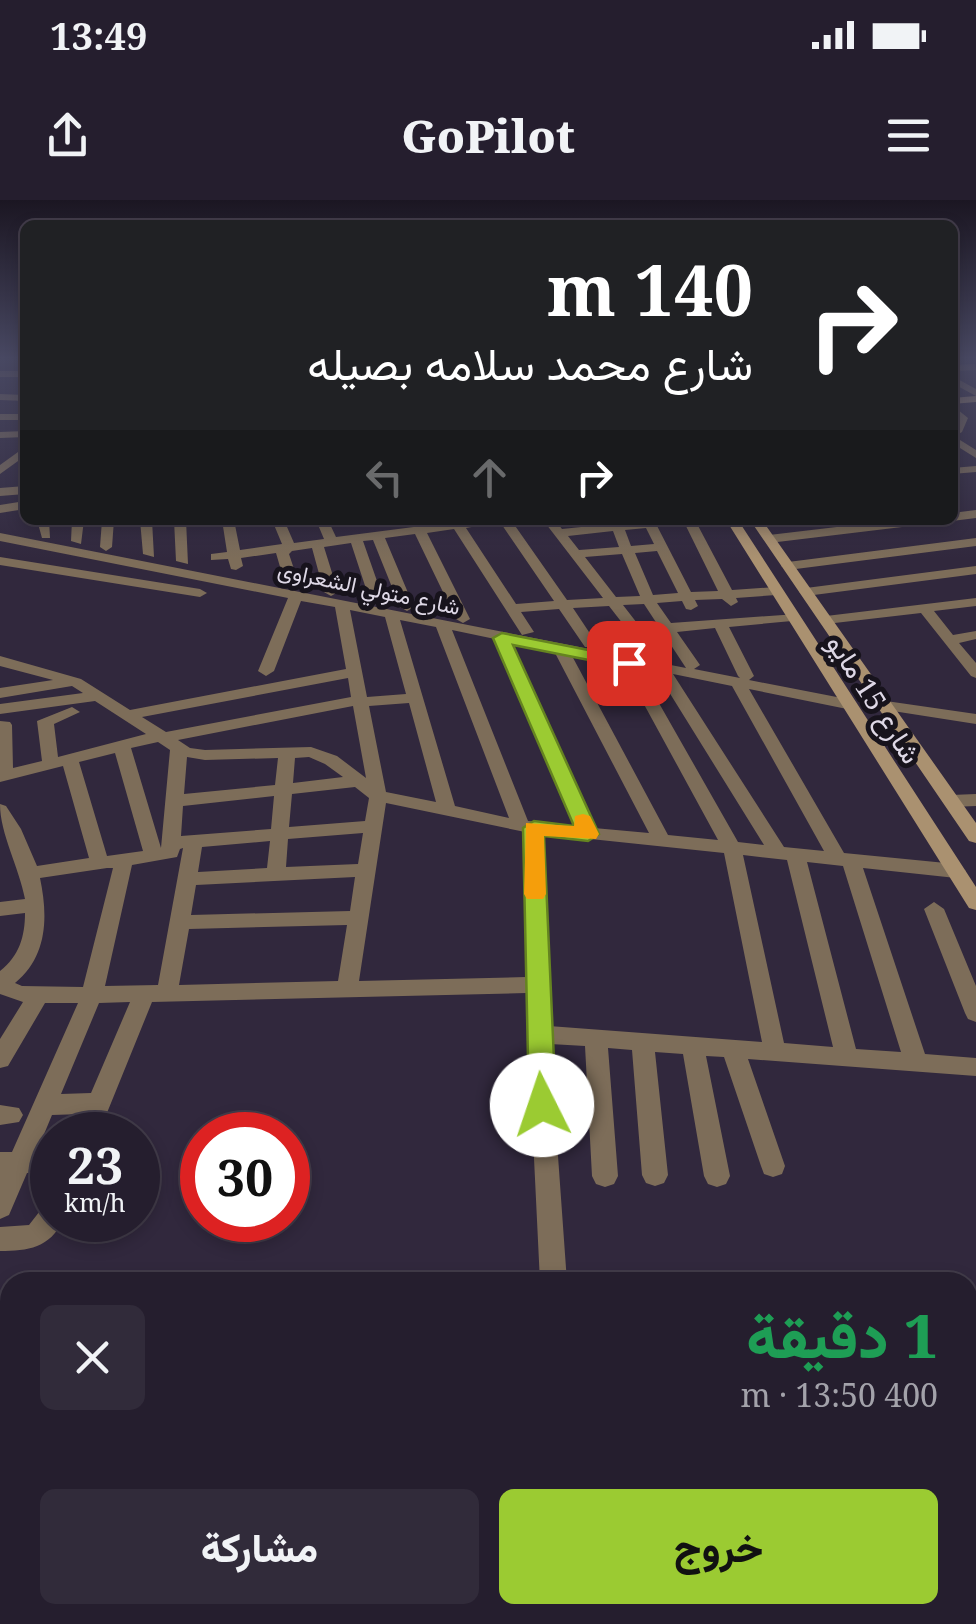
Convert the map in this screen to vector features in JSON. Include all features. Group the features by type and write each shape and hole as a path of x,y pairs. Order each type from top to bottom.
{"main road":[{"name":"شارع 15 مايو","path":"735,525 976,903"},
{"name":"شارع 15 مايو","path":"759,525 976,837"}],"street":[{"path":"0,449 19,454 0,474"},
{"path":"1,531 3,509"},
{"path":"77,541 78,525"},
{"path":"106,546 108,525"},
{"path":"146,525 149,554"},
{"path":"180,525 183,561"},
{"path":"229,525 238,573"},
{"path":"280,525 288,548"},
{"path":"322,525 336,599 357,672 378,796 348,989"},
{"path":"360,525 400,612 415,698 448,811"},
{"path":"216,557 368,537 400,526 419,530 446,525"},
{"path":"452,525 527,632"},
{"path":"509,525 590,644"},
{"path":"554,526 585,525"},
{"path":"616,525 648,600 692,665"},
{"path":"651,525 702,625"},
{"path":"691,525 741,622"},
{"path":"769,539 886,525"},
{"path":"554,526 660,664 786,853 846,1057"},
{"name":"شارع متولي الشعراوى","path":"1,531 44,528 77,541 238,573 294,590"},
{"path":"419,530 463,619"},
{"name":"شارع متولي الشعراوى","path":"1,531 400,612 463,619 590,644 660,664 844,699"},
{"path":"368,537 377,602"},
{"path":"788,566 976,542"},
{"path":"575,554 662,546"},
{"path":"266,671 294,590 282,554 288,548"},
{"path":"9,565 54,567 200,592"},
{"path":"40,580 54,567"},
{"path":"806,592 976,570"},
{"path":"512,608 776,591"},
{"name":"شارع متولي الشعراوى","path":"336,599 377,602 443,626 561,650 629,663 692,665 742,680"},
{"path":"826,620 976,602"},
{"path":"924,609 976,673"},
{"path":"668,628 792,617"},
{"path":"720,624 742,680 844,858 916,1062"},
{"path":"443,626 527,827 552,1272"},
{"path":"950,640 976,636"},
{"path":"502,638 588,834"},
{"path":"561,650 662,841"},
{"path":"0,661 76,682 167,741 198,755 288,751 322,755 378,796 527,827 956,871"},
{"path":"629,663 732,848 775,1052"},
{"path":"128,715 357,672"},
{"path":"0,692 76,682"},
{"path":"100,696 2,728 2,776 122,746 167,741 362,701 415,698"},
{"path":"72,712 52,716 44,723 100,864"},
{"path":"890,712 976,720"},
{"path":"890,712 976,730"},
{"path":"95,1112 156,994 180,922 188,879 167,741"},
{"path":"122,746 154,856"},
{"path":"276,874 288,751"},
{"path":"175,800 358,781"},
{"path":"951,801 976,800"},
{"path":"4,824 30,873 34,905 32,938 24,965 0,984 14,993 92,995 537,985"},
{"path":"30,873 170,853 184,842 373,826"},
{"path":"0,1207 10,1162 44,1105 92,995 124,860"},
{"path":"188,879 366,870"},
{"path":"0,909 34,905"},
{"path":"934,909 976,1013"},
{"path":"180,922 359,918"},
{"path":"0,1059 39,994"},
{"path":"538,1034 976,1066"},
{"path":"596,1038 604,1176"},
{"path":"644,1042 655,1175"},
{"path":"693,1046 717,1176"},
{"path":"733,1048 774,1166"},
{"path":"44,1105 99,1103"},
{"path":"0,1239 30,1238"}],"slow traffic":[{"path":"535,894 534,828 588,834 583,821"}],"route":[{"path":"542,1105 534,828 588,834 502,638 629,663"}]}
